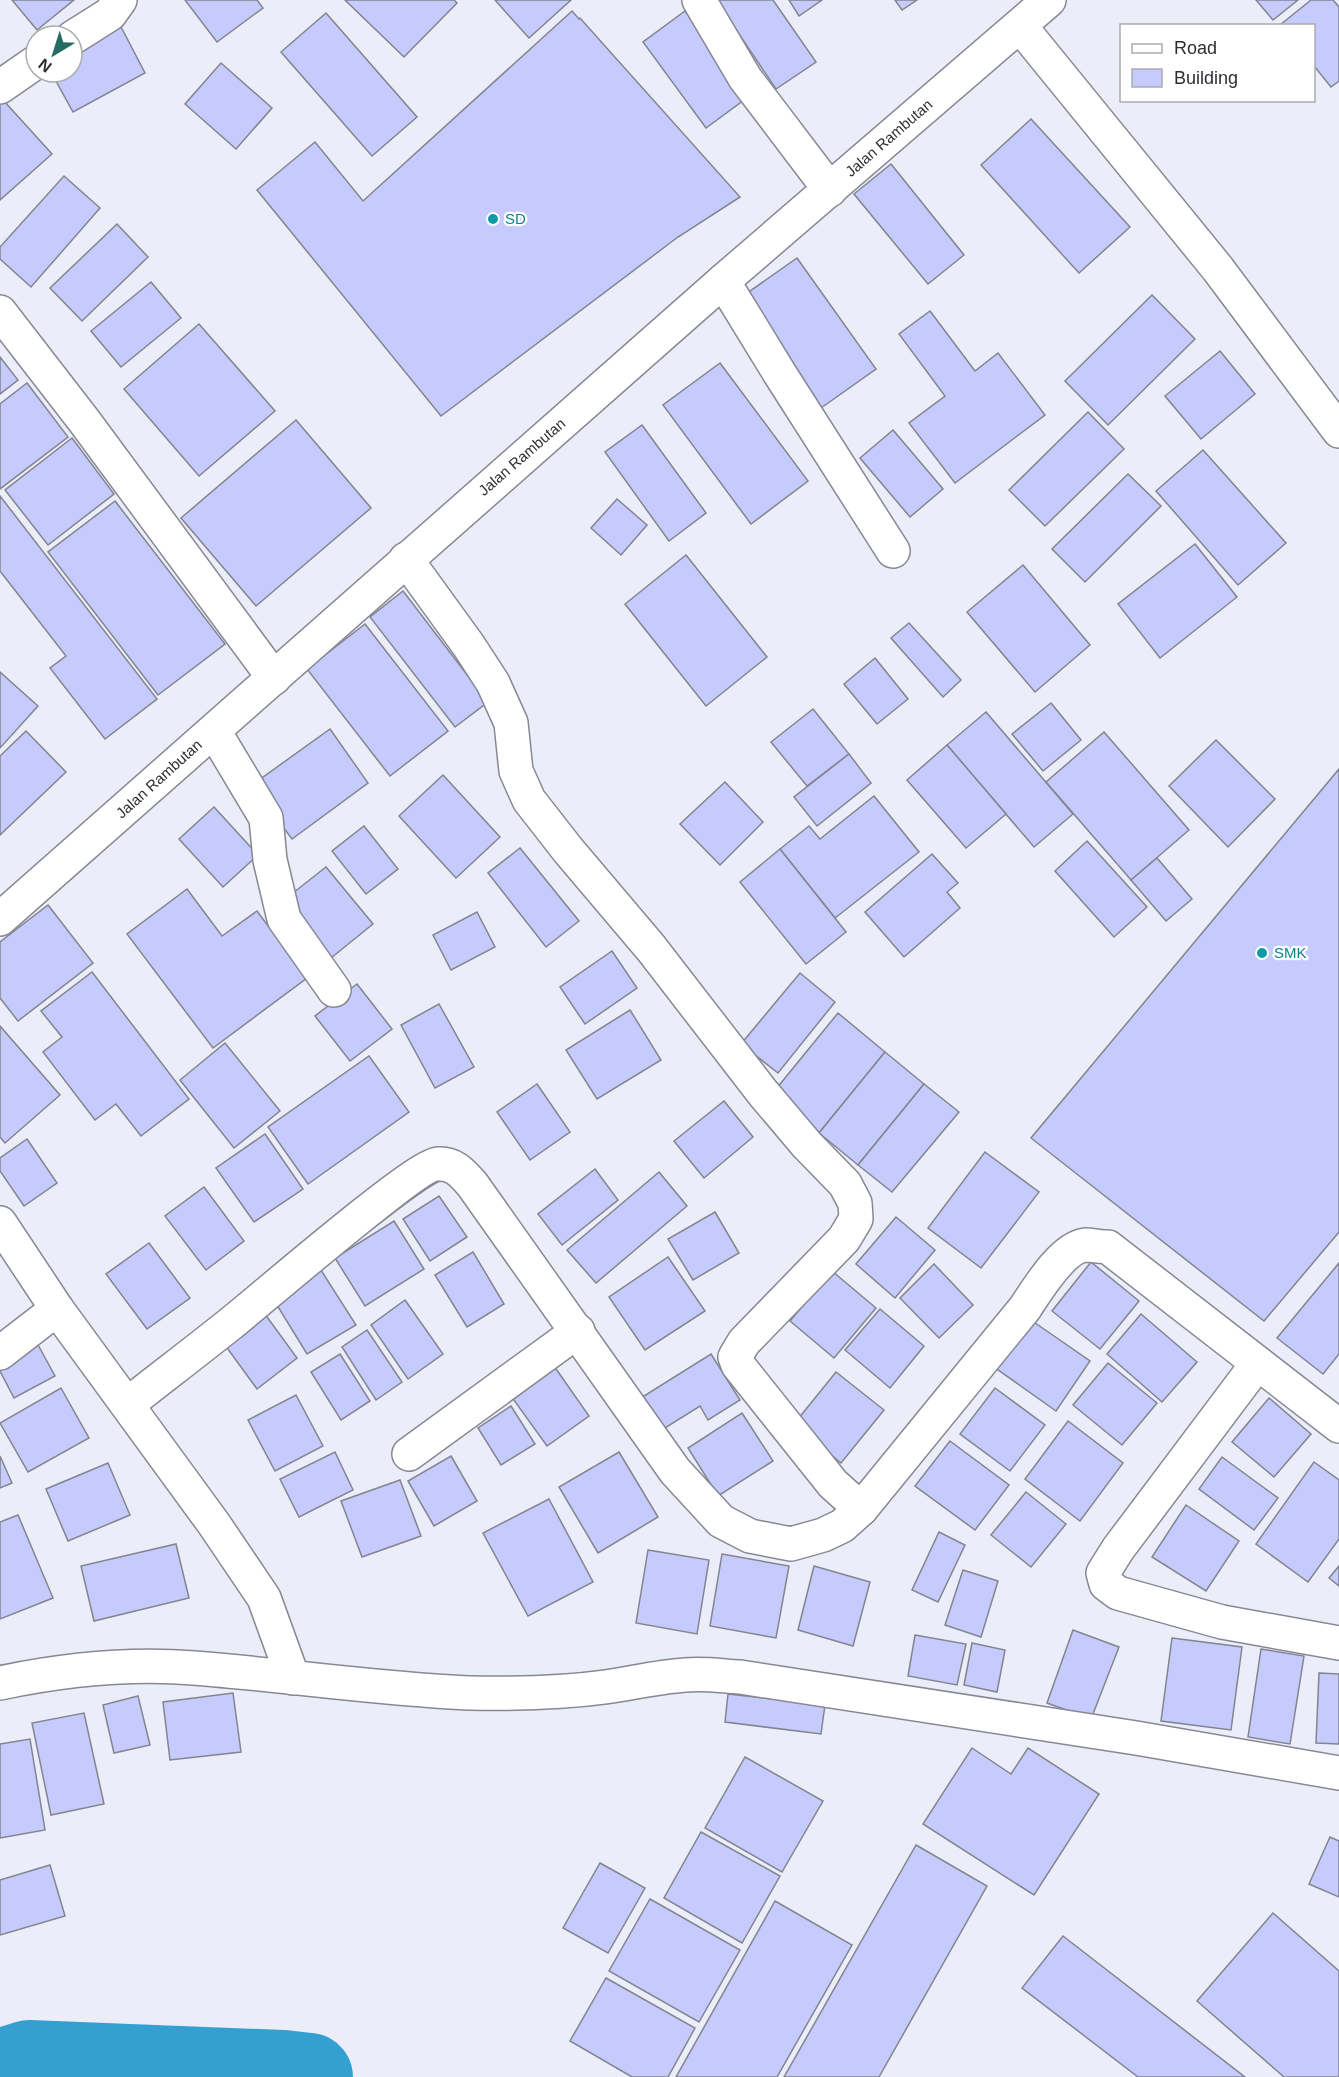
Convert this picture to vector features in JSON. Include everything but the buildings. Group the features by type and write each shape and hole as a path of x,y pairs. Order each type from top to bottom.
{"street":[{"path":"84,31 110,15 120,0"},
{"path":"699,0 745,78 830,190"},
{"name":"Jalan Rambutan","path":"0,919 723,280 1049,0"},
{"path":"1020,26 1218,269 1339,431"},
{"path":"0,87 24,70"},
{"path":"723,280 892,551"},
{"path":"0,312 85,422 274,678"},
{"path":"406,559 463,637 493,683 511,723 516,771 529,800 651,948 763,1093 807,1145 845,1184 855,1203 856,1219 844,1239 744,1341 735,1357 738,1365 774,1412 833,1484 861,1509"},
{"path":"214,731 266,818 270,860 284,919 334,990"},
{"path":"128,1404 390,1194 421,1170 437,1163 456,1167 472,1184 675,1471 721,1521 750,1536 791,1544 823,1535 842,1526 861,1509 1067,1253 1084,1245 1108,1247 1339,1426"},
{"path":"0,1223 57,1309 214,1524 264,1598 293,1678"},
{"path":"0,1353 57,1309"},
{"path":"409,1454 578,1331"},
{"path":"1257,1364 1118,1549 1103,1573 1106,1584 1118,1593 1222,1622 1339,1643"},
{"path":"0,1683 25,1677 84,1670 149,1667 193,1668 469,1693 540,1692 603,1687 688,1674 740,1677 1124,1736 1339,1773"}],"waterway":[{"path":"0,2073 29,2064 309,2077"}],"place":[{"name":"SD","path":"493,219"},
{"name":"SMK","path":"1262,953"}]}
